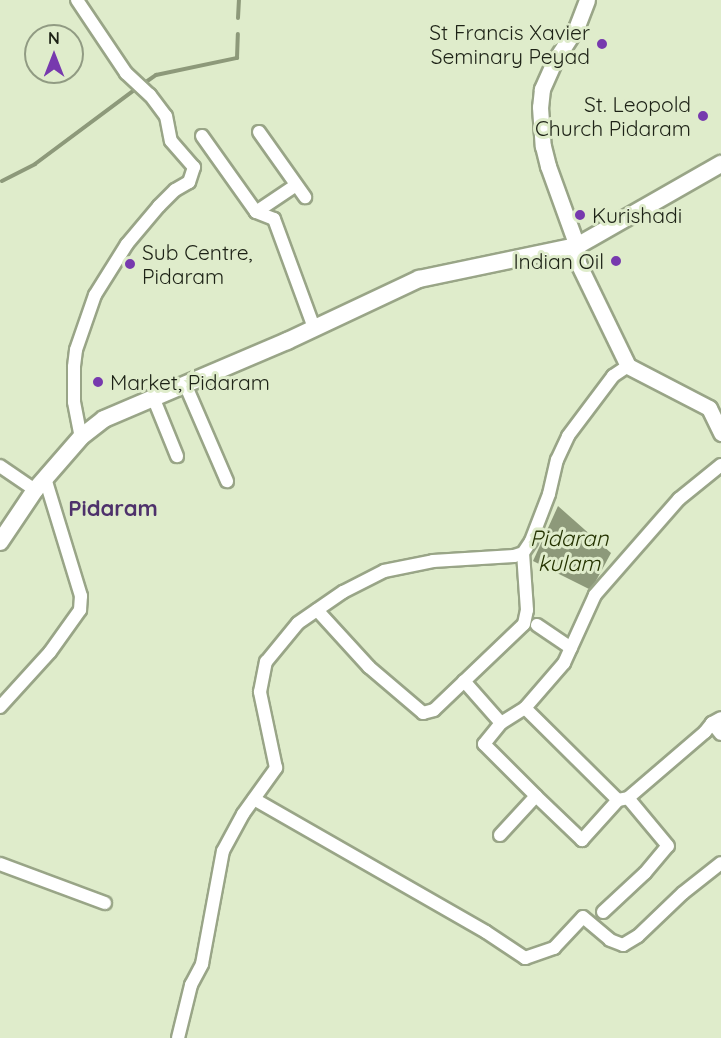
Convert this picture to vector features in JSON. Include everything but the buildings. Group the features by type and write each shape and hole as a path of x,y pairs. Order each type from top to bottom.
{"main road":[{"path":"0,542 40,484 81,437 104,419 314,328 419,279 577,246 721,164"}],"street":[{"path":"77,0 131,77 150,95 166,116 171,141 194,167 189,182 175,190 159,206 128,244 95,295 76,350 74,367 74,402 81,437"},
{"path":"587,0 576,28 546,76 540,107 543,146 577,246 578,263 628,366 709,408 721,433"},
{"path":"259,132 305,197"},
{"path":"202,136 256,212 274,219 314,328"},
{"path":"256,212 296,185"},
{"path":"317,610 369,667 423,713 434,710 524,624 527,610 523,553 531,541 549,494 557,460 567,436 614,376 628,366"},
{"path":"185,384 227,481"},
{"path":"153,398 177,456"},
{"path":"721,465 679,499 595,595 564,663 525,708 501,723 484,744 582,840 623,799 705,732 716,720 721,734"},
{"path":"0,466 40,484 81,596 80,610 50,652 0,708"},
{"path":"178,1038 191,986 202,964 224,851 254,799 276,768 260,692 266,662 298,623 343,592 384,571 432,561 514,556 523,553"},
{"path":"537,625 571,648"},
{"path":"464,681 501,723"},
{"path":"525,708 623,799 668,846 645,873 603,912"},
{"path":"500,835 536,796"},
{"path":"254,799 486,932 525,958 554,948 583,917 610,940 623,945 638,936 683,893 721,863"},
{"path":"0,864 105,903"}],"water":[{"name":"Pidaran kulam","path":"558,506 611,553 591,590 533,561"}],"waterway":[{"path":"238,18 239,0"},
{"path":"143,84 156,75 237,58 238,34"},
{"path":"2,181 35,164 137,88"}],"place":[{"name":"St Francis Xavier Seminary Peyad","path":"602,44"},
{"name":"St. Leopold Church Pidaram","path":"703,116"},
{"name":"Kurishadi","path":"580,215"},
{"name":"Indian Oil","path":"616,261"},
{"name":"Sub Centre, Pidaram","path":"130,264"},
{"name":"Market, Pidaram","path":"98,382"}],"district":[{"name":"Pidaram","path":"113,509"}]}
